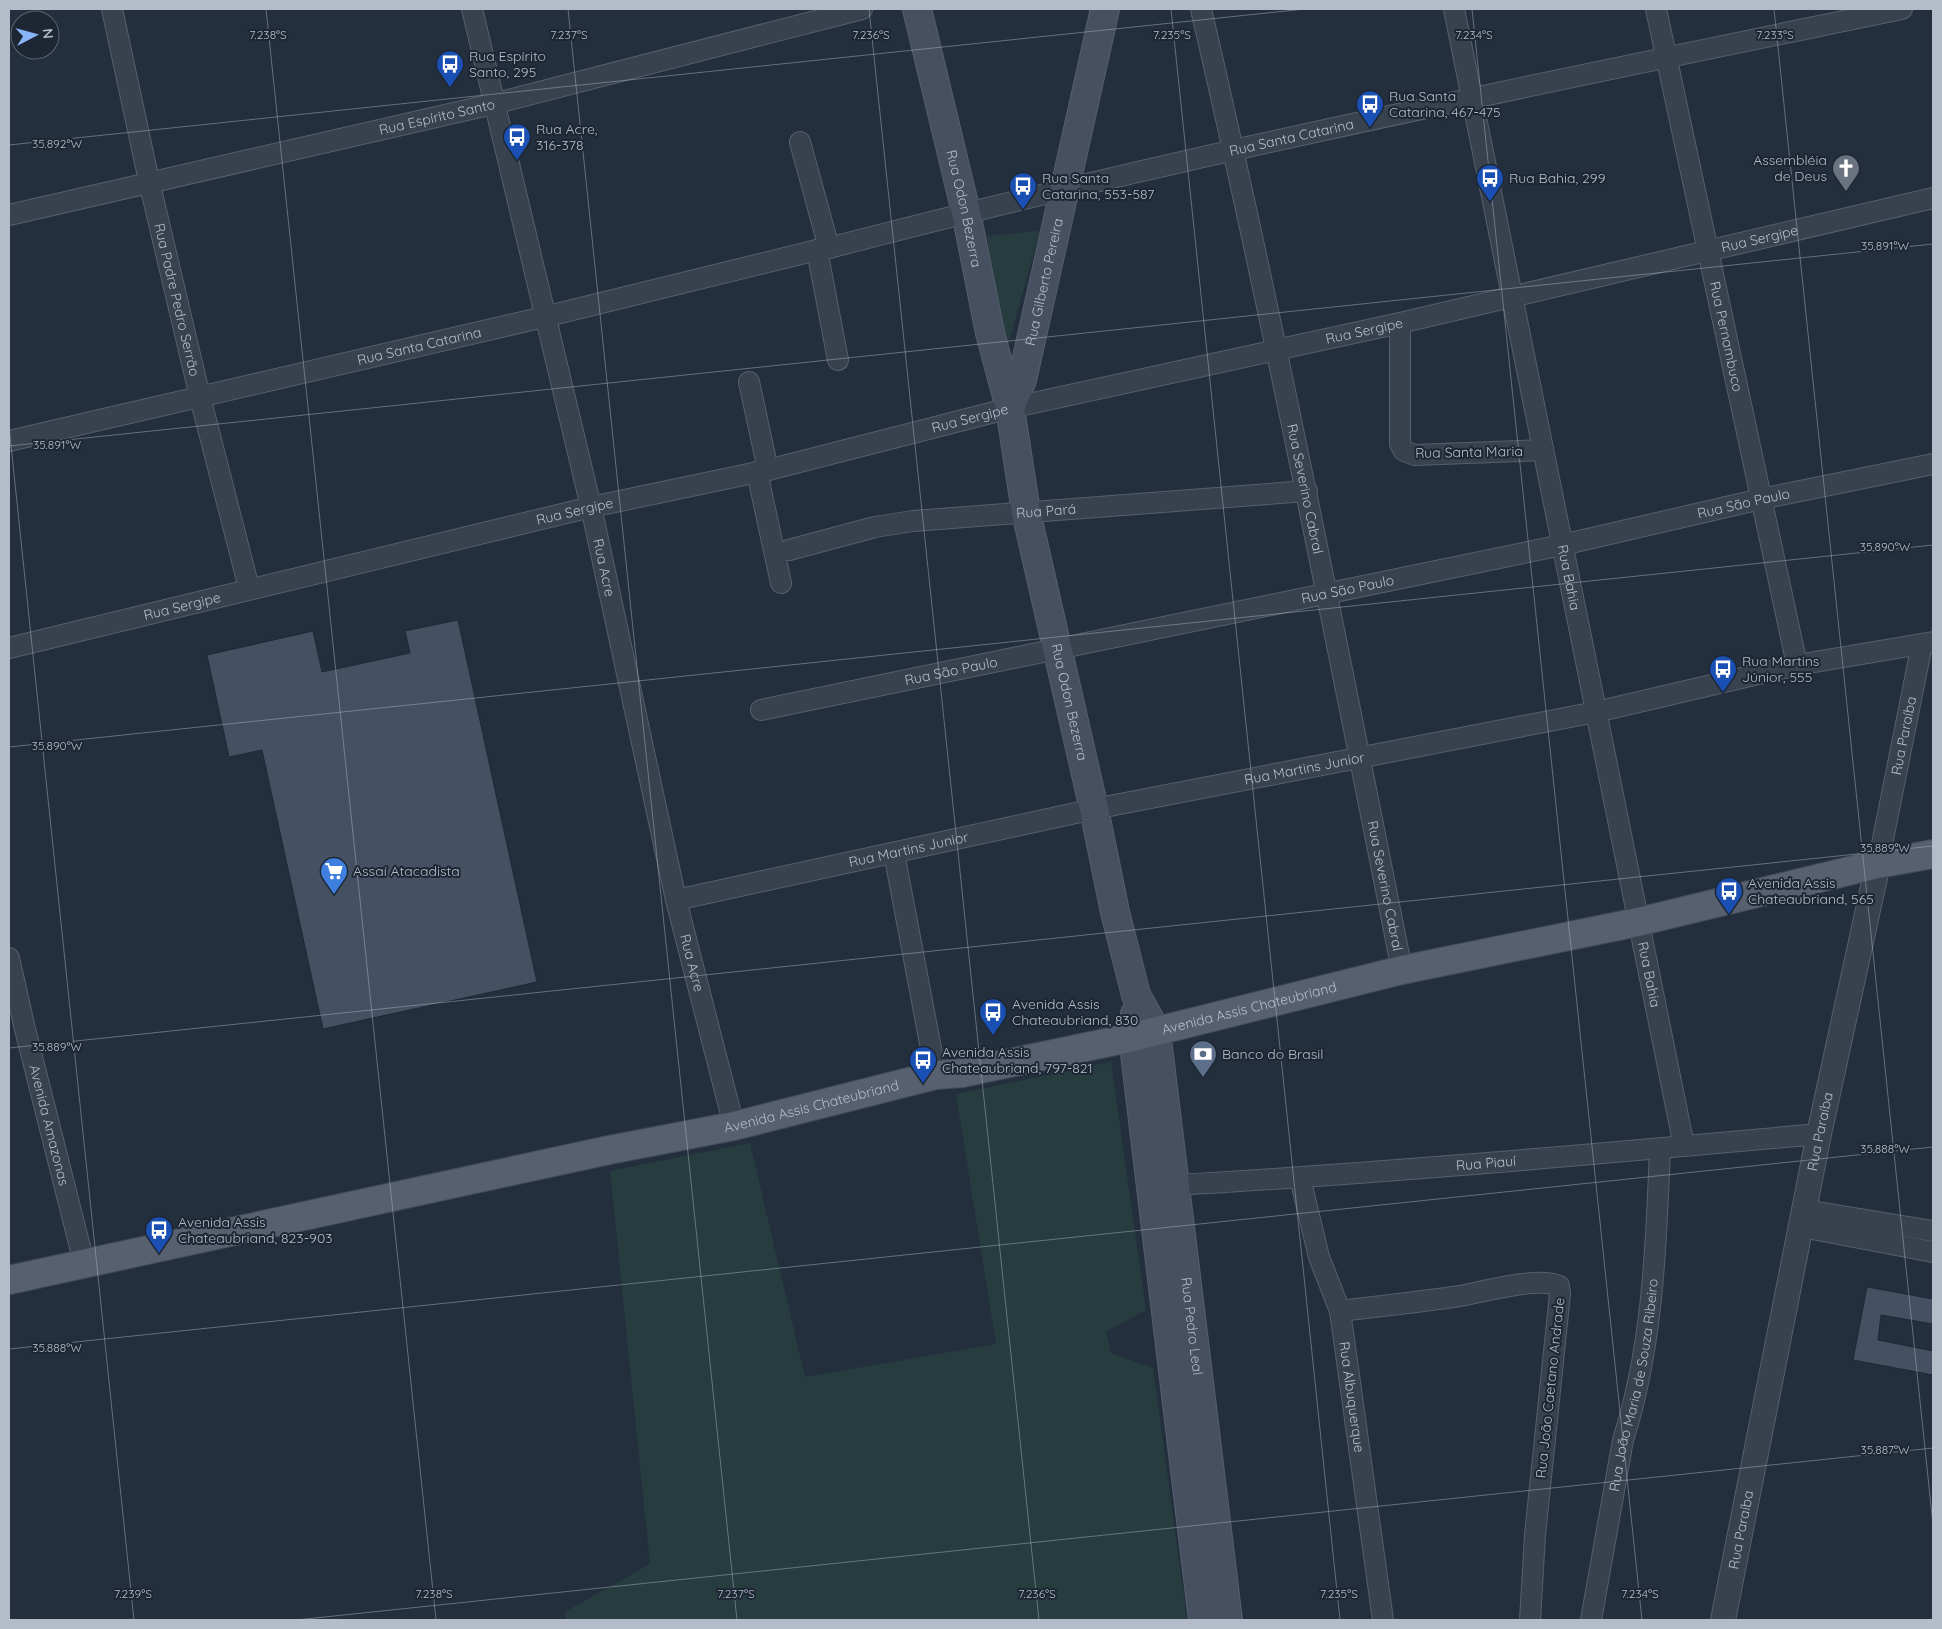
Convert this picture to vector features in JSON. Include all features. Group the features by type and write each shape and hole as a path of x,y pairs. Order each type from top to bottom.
{"main road":[{"name":"Rua Odon Bezerra","path":"917,9 966,212 990,333 1010,408 1026,512 1144,1034"},
{"name":"Rua Gilberto Pereira","path":"1010,408 1022,380 1105,9"},
{"name":"Avenida Assis Chateubriand","path":"9,1280 609,1150 734,1126 936,1075 962,1073 1144,1034 1402,970 1638,922 1878,864 1933,854"},
{"name":"Rua Pedro Leal","path":"1144,1034 1163,1187 1228,1620"},
{"name":"Rua Pedro Leal","path":"1163,1187 1203,1620"}],"street":[{"name":"Rua Padre Pedro Serrão","path":"112,9 200,397 249,588"},
{"name":"Rua Acre","path":"472,9 493,104 591,507 676,900 734,1126"},
{"name":"Rua Espírito Santo","path":"9,214 493,104 862,9"},
{"name":"Rua Severino Cabral","path":"1201,9 1234,150 1307,492 1402,970"},
{"name":"Rua Bahia","path":"1454,9 1684,1146"},
{"name":"Rua Pernambuco","path":"1656,9 1797,666"},
{"name":"Rua Santa Catarina","path":"9,441 544,317 966,212 1234,150 1472,98 1902,9"},
{"path":"800,142 823,249 838,360"},
{"name":"Rua Sergipe","path":"9,648 249,588 591,507 762,471 1010,408 1400,323 1933,198"},
{"name":"Rua Santa Maria","path":"1400,323 1400,444 1404,451 1415,455 1543,450"},
{"path":"750,382 762,471 781,583"},
{"name":"Rua São Paulo","path":"761,710 1562,545 1761,498 1933,464"},
{"name":"Rua Pará","path":"789,550 875,527 913,521 1307,492"},
{"name":"Rua Martins Junior","path":"676,900 1094,809 1360,756 1596,712 1797,666 1928,643"},
{"name":"Rua Paraíba","path":"1723,1620 1820,1134 1928,643"},
{"path":"894,852 936,1075"},
{"name":"Avenida Amazonas","path":"9,958 17,1031 84,1263"},
{"name":"Rua Piauí","path":"1163,1187 1660,1149 1820,1134"},
{"name":"Rua João Maria de Souza Ribeiro","path":"1595,1619 1623,1440 1632,1412 1651,1304 1660,1149"},
{"name":"Rua Albuquerque","path":"1300,1178 1319,1257 1340,1311 1383,1620"},
{"path":"1804,1218 1933,1230"},
{"path":"1804,1218 1933,1252"},
{"name":"Rua João Caetano Andrade","path":"1340,1311 1460,1296 1512,1286 1546,1283 1559,1286 1560,1294 1535,1535 1530,1620"}],"green space":[{"path":"1040,231 1005,356 987,236"},
{"path":"1111,1062 1146,1310 1106,1332 1111,1353 1153,1368 1187,1620 566,1620 565,1612 650,1564 610,1171 750,1143 805,1377 996,1344 956,1094"}],"building":[{"path":"458,620 537,982 323,1029 262,750 229,757 207,655 313,631 322,672 410,653 405,631"},
{"path":"1867,1287 1933,1299 1933,1324 1881,1315 1878,1340 1933,1351 1933,1375 1853,1360"}],"place":[{"name":"Rua Espírito Santo, 295","path":"450,88"},
{"name":"Rua Santa Catarina, 467-475","path":"1370,128"},
{"name":"Rua Acre, 316-378","path":"517,161"},
{"name":"Assembléia de Deus","path":"1846,192"},
{"name":"Rua Bahia, 299","path":"1490,202"},
{"name":"Rua Santa Catarina, 553-587","path":"1023,210"},
{"name":"Rua Martins Júnior, 555","path":"1723,693"},
{"name":"Assaí Atacadista","path":"334,895"},
{"name":"Avenida Assis Chateaubriand, 565","path":"1729,915"},
{"name":"Avenida Assis Chateaubriand, 830","path":"993,1036"},
{"name":"Banco do Brasil","path":"1203,1078"},
{"name":"Avenida Assis Chateaubriand, 797-821","path":"923,1084"},
{"name":"Avenida Assis Chateaubriand, 823-903","path":"159,1254"}]}
